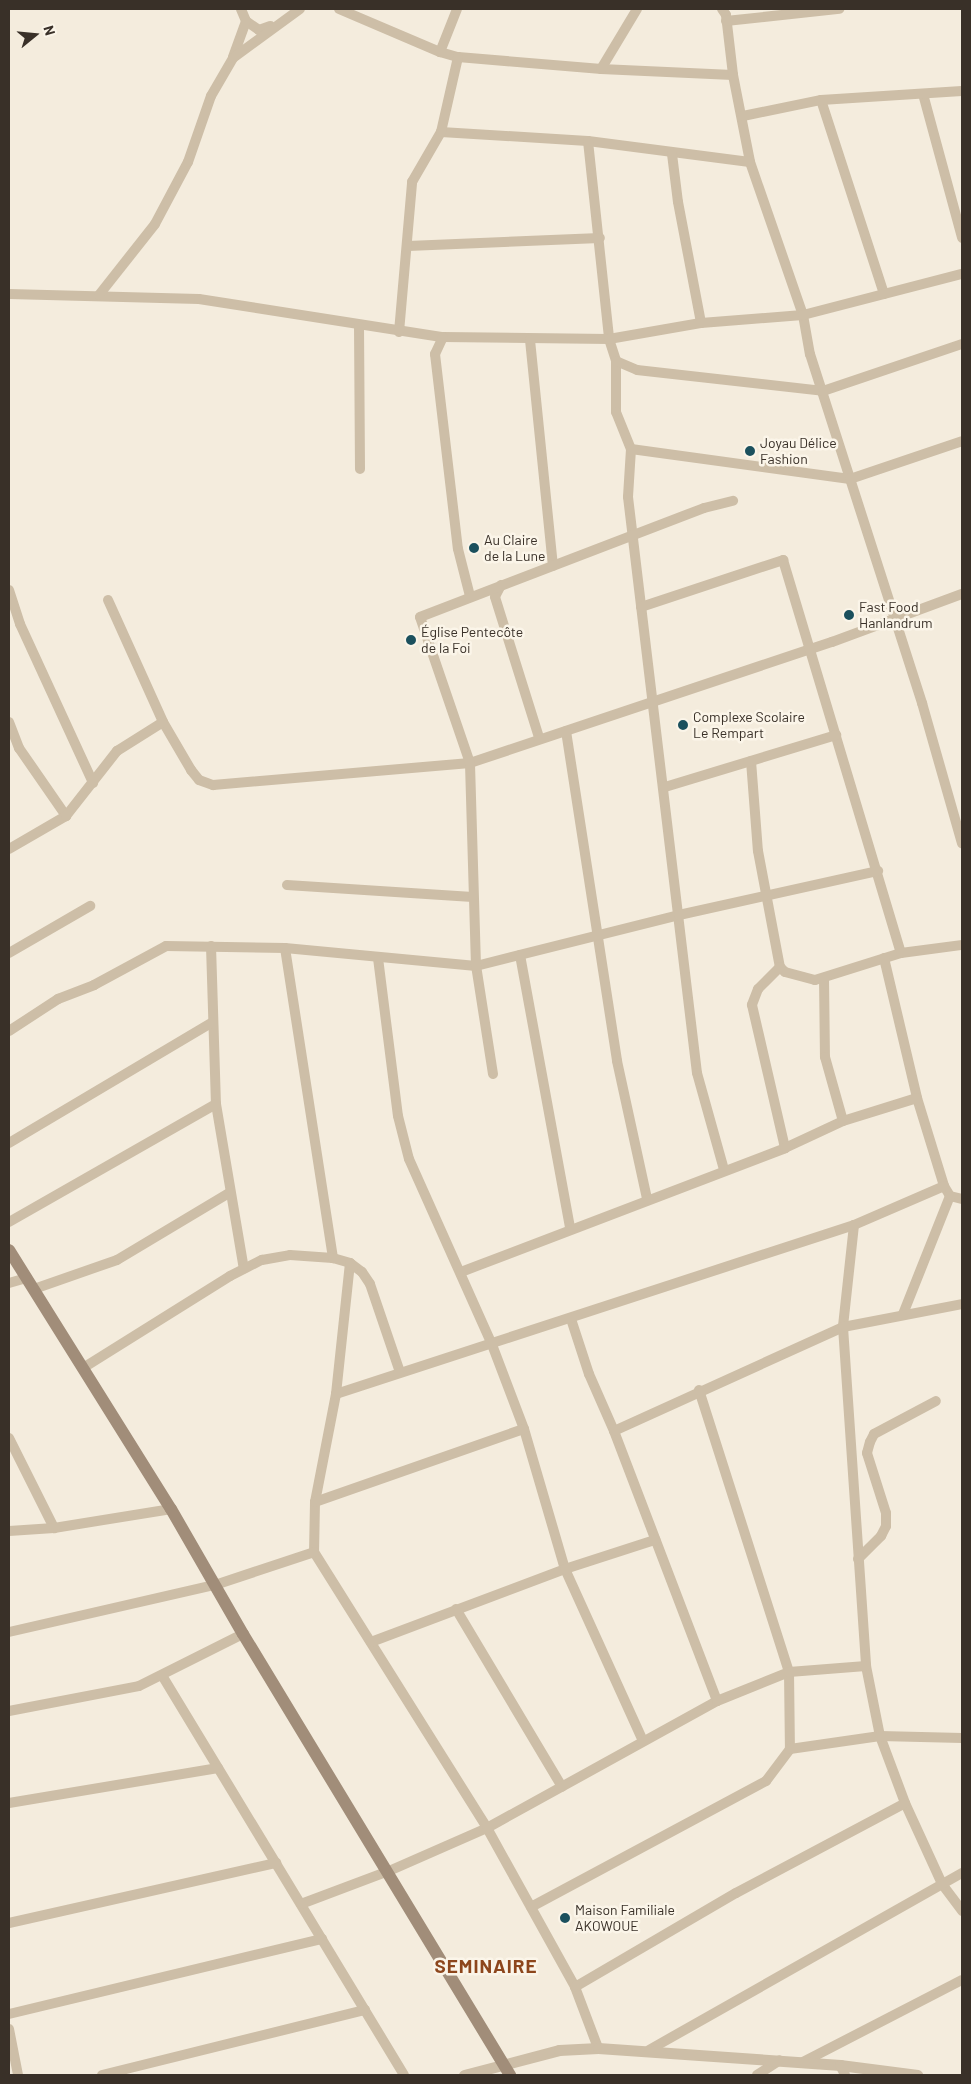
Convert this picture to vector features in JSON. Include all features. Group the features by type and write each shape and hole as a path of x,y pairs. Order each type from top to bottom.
{"main road":[{"path":"9,1250 171,1509 243,1634 389,1871 510,2075"}],"street":[{"path":"241,9 246,21 259,30 287,21 300,9"},
{"path":"339,9 440,52 458,57 601,69 733,74"},
{"path":"440,52 457,9"},
{"path":"601,69 638,9"},
{"path":"722,9 726,21 733,74 743,116 750,162 803,315 810,354 892,618 922,703 962,843"},
{"path":"726,21 839,9"},
{"path":"100,295 155,224 188,162 211,96 233,58 246,21"},
{"path":"233,58 275,24"},
{"path":"398,332 408,246 412,182 441,132 458,57"},
{"path":"743,116 821,100 962,91"},
{"path":"923,94 962,238"},
{"path":"821,100 884,294"},
{"path":"441,132 588,141 672,154 750,162"},
{"path":"588,141 600,238 609,339 616,361 616,412 631,449 628,497 632,538 651,702 665,787 666,840 679,915 696,1073 724,1170"},
{"path":"672,154 701,323"},
{"path":"408,246 600,238"},
{"path":"9,294 199,299 359,326 442,337 530,340 609,339 642,336 701,323 803,315 962,274"},
{"path":"359,326 360,469"},
{"path":"442,337 435,354 458,549 470,596"},
{"path":"530,340 553,566"},
{"path":"616,361 637,370 823,391 962,344"},
{"path":"631,449 850,479 962,441"},
{"path":"493,1074 476,966 470,763 420,622 426,612 632,538 704,508 733,501"},
{"path":"641,607 783,560 812,648 836,735 878,871 900,953"},
{"path":"501,585 495,597 539,737"},
{"path":"9,590 20,624 93,783"},
{"path":"108,600 163,722 195,775 205,784 213,785 470,763 539,737 566,731 812,648 962,594"},
{"path":"9,722 19,748 66,816"},
{"path":"9,849 66,816 117,751 163,722"},
{"path":"566,731 595,937 617,1061 647,1199"},
{"path":"665,787 836,735"},
{"path":"752,761 758,851 780,967 785,972 815,980 900,953 962,945"},
{"path":"9,1031 58,999 94,986 155,950 180,944 285,948 476,966 679,915 878,871"},
{"path":"287,885 473,897"},
{"path":"9,953 90,906"},
{"path":"210,946 216,1104 229,1194 244,1269"},
{"path":"285,948 332,1258"},
{"path":"520,955 570,1228"},
{"path":"378,958 398,1116 409,1159 491,1342 524,1429 565,1569 643,1741"},
{"path":"884,958 917,1098 944,1186 950,1196 962,1199"},
{"path":"780,967 758,989 752,1005 785,1148"},
{"path":"824,978 826,1057 843,1121"},
{"path":"9,1143 213,1022"},
{"path":"461,1272 570,1228 785,1148 843,1121 917,1098"},
{"path":"9,1222 216,1104"},
{"path":"336,1394 491,1342 571,1319 854,1225 944,1186"},
{"path":"34,1289 117,1260 229,1194"},
{"path":"903,1314 950,1196"},
{"path":"854,1225 843,1326 866,1666 880,1736 905,1804 942,1884 962,1911"},
{"path":"83,1368 244,1269 278,1256 332,1258 350,1263 370,1284 400,1372"},
{"path":"350,1263 336,1394 315,1502 314,1552 486,1828 575,1987 598,2048"},
{"path":"9,1283 27,1278"},
{"path":"614,1431 699,1390 843,1326 962,1304"},
{"path":"571,1319 589,1374 614,1431 717,1701"},
{"path":"531,1907 766,1781 790,1749 789,1672 699,1390"},
{"path":"858,1559 881,1536 886,1526 886,1514 867,1453 870,1442 874,1434 936,1401"},
{"path":"315,1502 524,1429"},
{"path":"9,1438 54,1528"},
{"path":"9,1531 54,1528 171,1509"},
{"path":"371,1642 565,1569 655,1540"},
{"path":"9,1632 214,1585 314,1552"},
{"path":"456,1610 562,1787"},
{"path":"9,1711 139,1686 163,1677 243,1634"},
{"path":"301,1904 389,1871 486,1828 717,1701 789,1672 866,1666"},
{"path":"163,1677 404,2075"},
{"path":"790,1749 880,1736 962,1738"},
{"path":"9,1803 218,1768"},
{"path":"575,1987 736,1893 905,1804"},
{"path":"9,1923 276,1863"},
{"path":"649,2050 962,1873"},
{"path":"9,2014 322,1939"},
{"path":"803,2062 962,1980"},
{"path":"102,2075 365,2010"},
{"path":"9,2029 18,2075"},
{"path":"464,2075 559,2050 598,2048 780,2060 803,2062 843,2070 917,2075"},
{"path":"757,2075 780,2060"}],"place":[{"name":"Joyau Délice Fashion","path":"750,451"},
{"name":"Au Claire de la Lune","path":"474,548"},
{"name":"Fast Food Hanlandrum","path":"849,615"},
{"name":"Église Pentecôte de la Foi","path":"411,640"},
{"name":"Complexe Scolaire Le Rempart","path":"683,725"},
{"name":"Maison Familiale AKOWOUE","path":"565,1918"}],"district":[{"name":"SEMINAIRE","path":"486,1966"}]}
